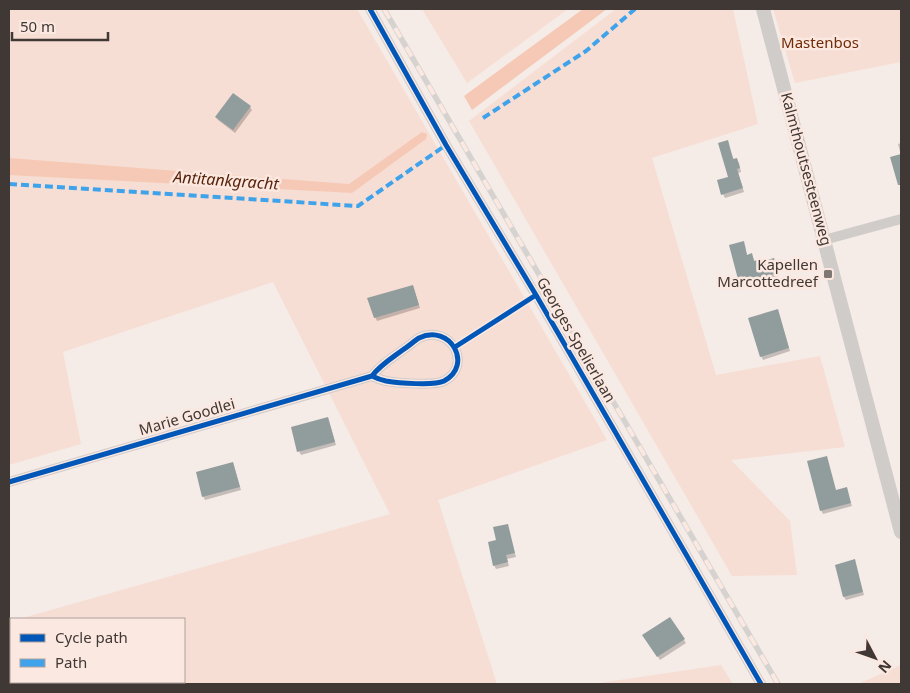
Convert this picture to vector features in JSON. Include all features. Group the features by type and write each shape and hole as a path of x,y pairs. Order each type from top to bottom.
{"main road":[{"name":"Kalmthoutsesteenweg","path":"763,9 901,532"}],"street":[{"name":"Georges Spelierlaan","path":"370,9 446,145 536,295 761,684"},
{"path":"824,240 901,219"},
{"name":"Marie Goodlei","path":"9,482 372,376 386,381 435,384 444,381 451,375 457,366 458,356 455,347 448,339 433,334 420,338 378,368 372,376"}],"green space":[{"path":"9,9 357,9 607,440 438,500 497,684 9,684 10,622 10,683 185,683 185,618 23,618 390,514 273,282 63,352 81,444 9,465"},
{"path":"422,9 568,9 467,83"},
{"path":"616,9 733,9 758,124 652,158 716,375 820,356 845,447 731,460 790,521 797,575 732,576 469,121"},
{"name":"Mastenbos","path":"773,9 901,9 901,62 795,83"},
{"path":"721,665 733,684 593,684"},
{"path":"901,665 901,684 858,684"}],"water":[{"path":"583,9 607,9 472,110 464,96"},
{"name":"Antitankgracht","path":"422,132 427,134 426,139 352,193 9,175 9,158 349,184"}],"building":[{"path":"233,93 251,106 233,130 215,117"},
{"path":"728,140 733,159 737,158 740,168 737,169 743,188 721,195 717,180 728,177 718,143"},
{"path":"901,154 901,185 898,185 890,157"},
{"path":"744,241 747,255 752,253 754,261 774,258 778,273 739,283 729,245"},
{"path":"413,285 419,305 374,318 367,298"},
{"path":"778,309 789,348 760,357 748,318"},
{"path":"328,417 335,442 297,452 291,427"},
{"path":"827,456 836,490 847,487 851,503 820,511 807,461"},
{"path":"233,462 240,487 202,497 196,472"},
{"path":"508,524 515,553 506,555 508,562 493,566 488,542 496,540 493,527"},
{"path":"855,559 863,592 843,597 835,565"},
{"path":"670,617 685,639 657,657 642,635"}],"railway":[{"path":"384,9 778,684"}],"marked path":[{"path":"483,118 586,51 635,9"},
{"path":"9,184 358,206 446,145"}],"cycle path":[{"path":"370,9 446,145 536,295 761,684"},
{"path":"455,347 536,295"},
{"path":"9,482 372,376 384,381 399,383 439,383 453,374 457,365 457,356 454,348 448,341 440,336 430,335 417,339 382,365 372,376"}],"place":[{"name":"Kapellen Marcottedreef","path":"828,274"}]}
